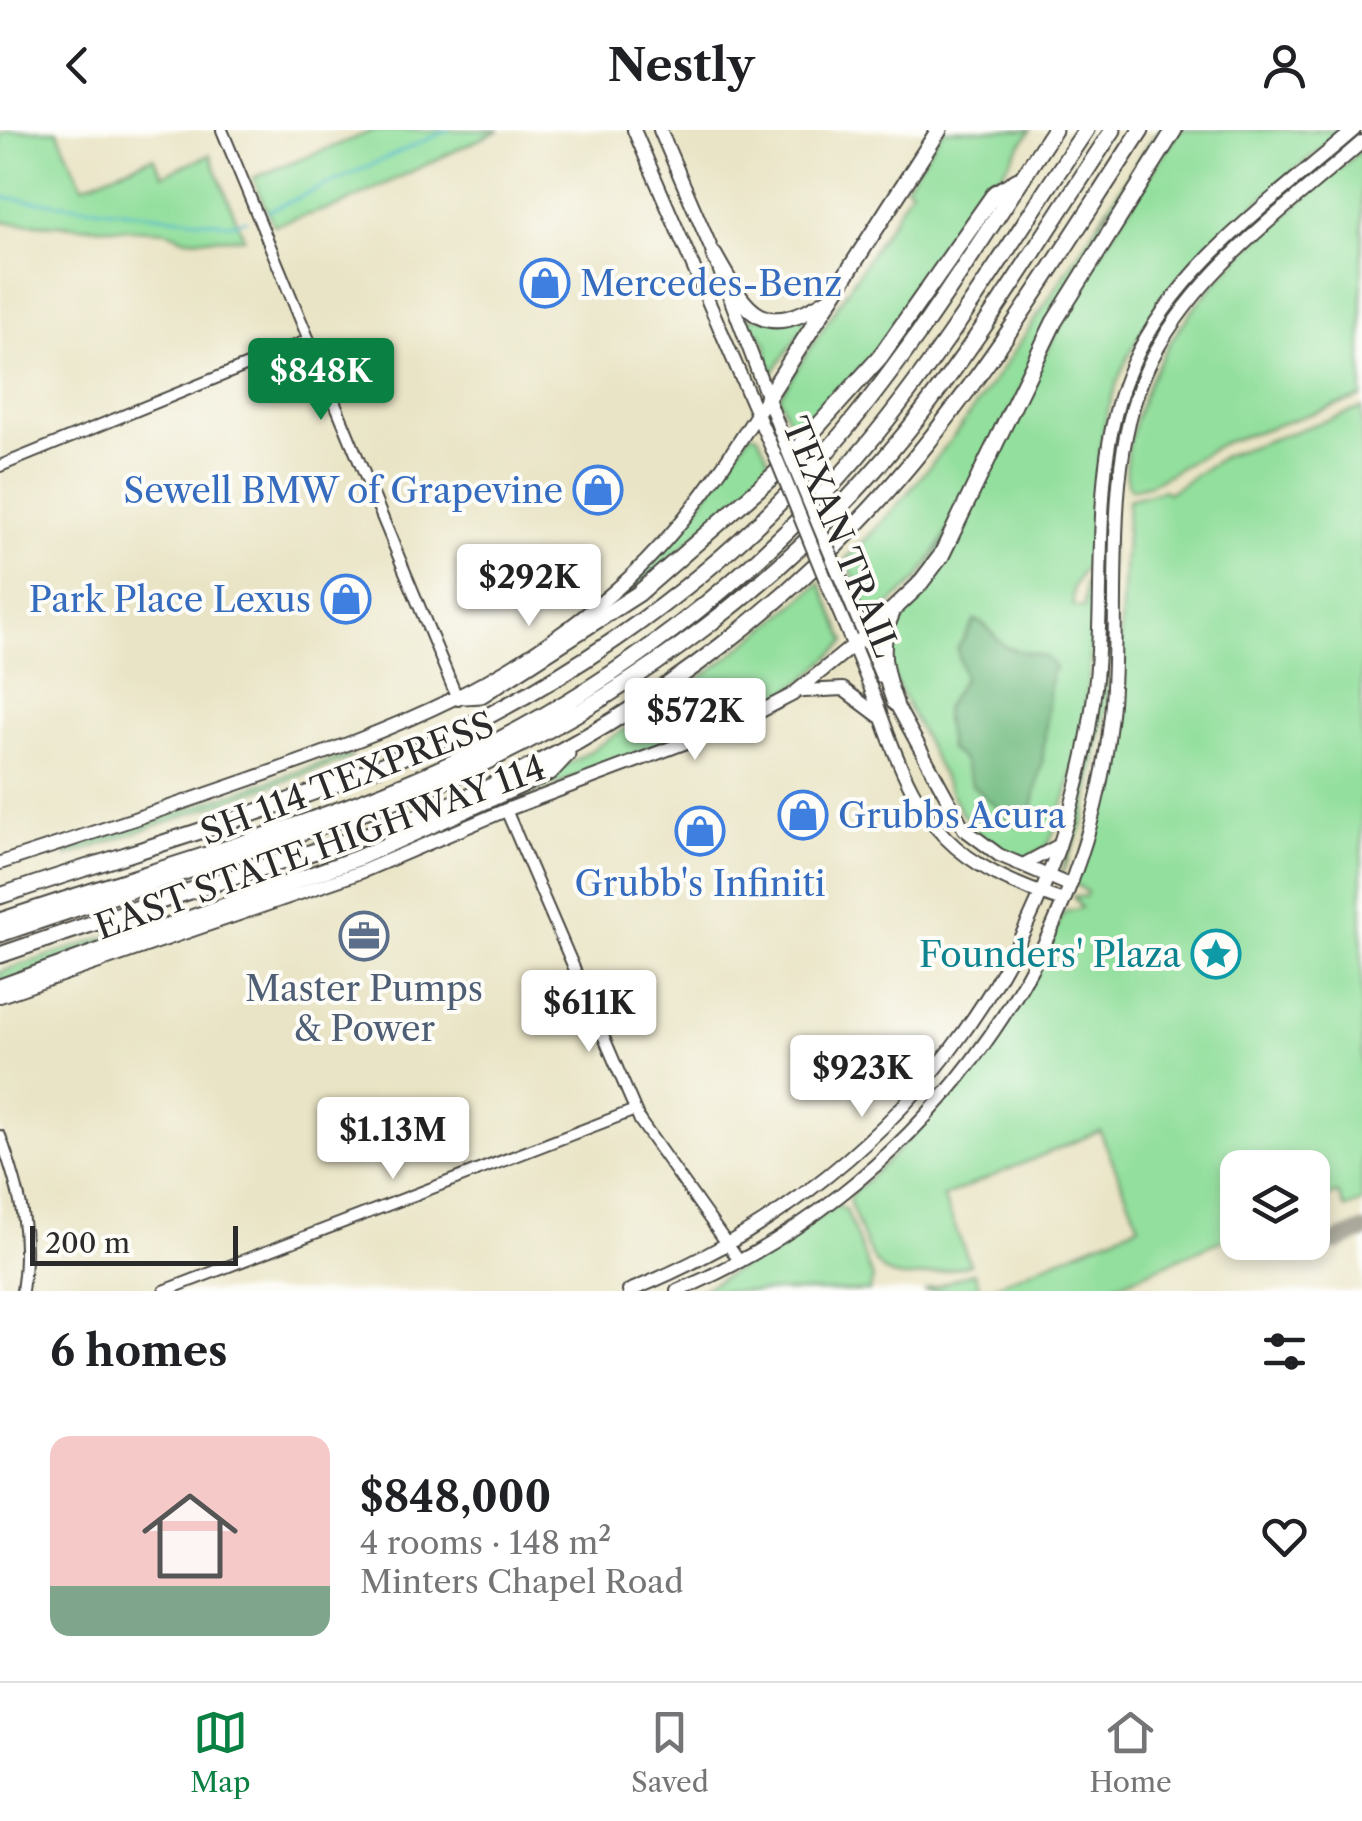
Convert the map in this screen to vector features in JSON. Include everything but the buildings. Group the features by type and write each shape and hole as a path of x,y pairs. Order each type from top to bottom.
{"highway":[{"path":"766,398 940,130"},
{"path":"0,896 371,770 490,715 620,635 739,540 821,459 902,358 1054,130"},
{"name":"SH 114 TEXPRESS","path":"0,922 430,772 546,714 672,630 787,532 888,419 1086,130"},
{"name":"SH 114 TEXPRESS","path":"0,934 374,808 468,771 557,725 684,642 800,547 902,436 963,356 1113,130"},
{"path":"0,955 431,813 573,747 766,609 884,494 976,379 1140,130"},
{"path":"859,640 892,614 941,556 1054,322 1174,130"},
{"path":"461,698 480,695 608,614 742,506 880,357 995,193 1022,178"},
{"path":"714,255 741,304 767,320 793,320 831,298"},
{"path":"892,614 882,646 895,703"},
{"path":"0,987 406,838 550,772 573,747"}],"main road":[{"name":"TEXAN TRAIL","path":"634,130 758,413 825,578 925,753 944,797 964,829 981,843 1068,885"},
{"name":"TEXAN TRAIL","path":"660,130 714,255 766,398 836,567 900,768 922,810 969,859 1063,902"},
{"path":"629,1291 728,1245 825,1178 879,1133 943,1062 990,998 1049,876 1090,718 1110,442 1132,367 1156,321 1196,272 1354,130"},
{"path":"678,1291 773,1244 842,1196 908,1135 964,1072 1029,972 1063,902 1099,794 1111,716 1123,454 1136,396 1162,340 1199,290 1362,142"},
{"path":"646,159 660,156 674,164"},
{"path":"0,863 390,731 461,698 556,637 629,578 682,520 766,398"},
{"name":"EAST STATE HIGHWAY 114","path":"0,996 361,872 506,810 702,738 792,696 859,640"},
{"path":"792,696 828,686 844,689 884,721"},
{"path":"922,810 944,797"},
{"path":"1023,866 1060,845"},
{"path":"825,1178 842,1196"}],"street":[{"path":"222,130 461,698"},
{"path":"0,466 309,340"},
{"path":"506,810 635,1110 652,1142 740,1262"},
{"path":"164,1291 635,1110"},
{"path":"0,1136 25,1214 27,1255 22,1291"}],"green space":[{"path":"10,130 57,130 83,186 153,157 163,175 210,155 244,238 186,239 167,231 0,222 0,134"},
{"path":"375,130 499,130 341,205 273,225 253,178"},
{"path":"943,130 1031,130 902,320 797,441 779,397 911,190 906,185"},
{"path":"1158,130 1170,130 1117,209 1110,208 1102,222 1107,226 953,523 918,579 872,621 846,559 933,463 973,410"},
{"path":"1179,130 1342,130 1239,219 1176,283 1128,358 1111,400 1102,441 1095,568 1083,570 1073,588 1073,606 1084,608 1085,582 1095,577 1089,680 1078,749 1047,847 1026,858 983,838 960,811 893,676 889,652 892,631 1097,258"},
{"path":"1362,149 1362,397 1223,443 1151,484 1131,489 1127,456 1131,437 1145,391 1166,349 1222,276"},
{"path":"746,318 810,318 770,376 766,343"},
{"path":"1362,408 1362,1202 1345,1209 1338,1193 1330,1196 1330,1150 1220,1150 1220,1241 1103,1291 982,1291 1139,1225 1100,1131 943,1197 970,1264 917,1277 886,1272 867,1248 849,1200 916,1132 973,1065 1022,992 1064,912 1081,908 1073,896 1085,897 1087,892 1074,883 1101,799 1115,732 1128,500 1163,490 1168,493 1224,456"},
{"path":"750,433 758,435 772,467 635,590 605,607 681,531"},
{"path":"1111,502 1107,701 1084,822 1061,875 1085,785 1103,644"},
{"path":"820,583 846,642 809,676 768,704 490,809 661,705 742,647"},
{"path":"975,620 1005,646 1040,655 1055,669 1051,674 1042,764 1028,825 1017,825 972,785 963,760 949,749 944,709 964,678 957,649"},
{"path":"347,755 352,758 67,856 65,850"},
{"path":"127,930 129,935 0,983 0,972"},
{"path":"837,1205 846,1210 873,1279 869,1291 698,1291 764,1255"},
{"path":"974,1272 982,1291 924,1291"}],"waterway":[{"path":"269,211 448,130"},
{"path":"0,197 232,224 246,220"}],"taxiway":[{"path":"1335,1242 1362,1231"}],"place":[{"name":"Mercedes-Benz","path":"545,283"},
{"name":"Sewell BMW of Grapevine","path":"598,490"},
{"name":"Park Place Lexus","path":"346,599"},
{"name":"Grubbs Acura","path":"803,815"},
{"name":"Grubb's Infiniti","path":"700,831"},
{"name":"Master Pumps & Power","path":"364,936"},
{"name":"Founders' Plaza","path":"1216,954"}]}
